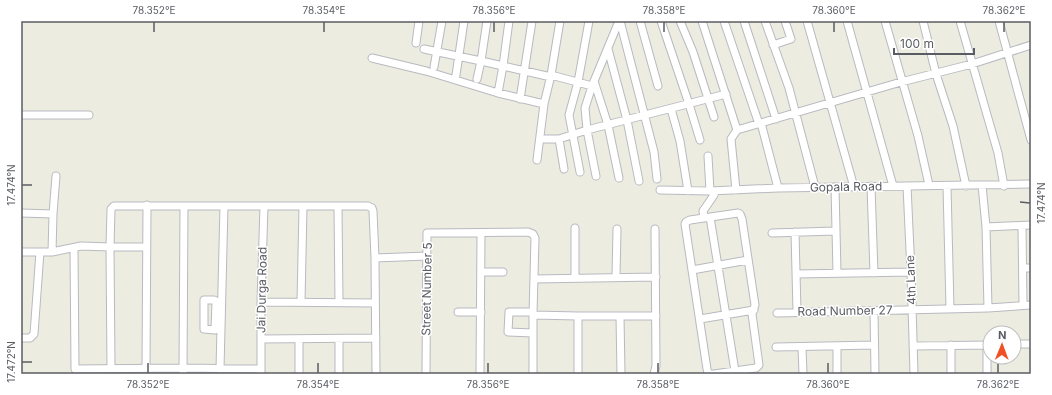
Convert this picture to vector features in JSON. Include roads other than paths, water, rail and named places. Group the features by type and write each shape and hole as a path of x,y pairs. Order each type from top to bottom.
{"street":[{"path":"416,43 419,21"},
{"path":"434,67 442,21"},
{"path":"456,75 464,21"},
{"path":"477,79 487,21"},
{"path":"498,93 509,21"},
{"path":"520,98 532,21"},
{"path":"537,160 544,104 551,76 560,21"},
{"path":"580,172 569,115 578,82 589,21"},
{"path":"596,176 587,130 585,108 593,83 620,21"},
{"path":"620,21 654,152 657,179"},
{"path":"640,21 658,86"},
{"path":"661,21 700,140"},
{"path":"680,21 693,52 714,117"},
{"path":"702,21 737,130"},
{"path":"724,21 760,124 778,188"},
{"path":"744,21 776,119"},
{"path":"765,21 789,88 815,187"},
{"path":"773,45 791,39 785,21"},
{"path":"807,21 854,187"},
{"path":"847,21 893,186"},
{"path":"885,21 901,82 918,136 929,185"},
{"path":"923,21 936,74 953,126 966,186"},
{"path":"960,21 998,153 1004,186"},
{"path":"999,21 1031,140"},
{"path":"736,190 731,139 737,130 1031,46"},
{"path":"424,49 578,82 593,83"},
{"path":"608,49 627,120 640,180"},
{"path":"372,58 426,71 498,93 544,104"},
{"path":"593,83 608,125 619,178"},
{"path":"540,139 559,139 587,130 708,100 726,94"},
{"path":"671,109 680,141 688,191"},
{"path":"21,115 89,115"},
{"path":"559,139 564,169"},
{"path":"708,156 713,191 708,205 713,210 710,217 735,371"},
{"path":"52,252 56,176"},
{"name":"Gopala Road","path":"660,190 713,191 815,187 929,185 1004,186 1031,184"},
{"path":"982,185 986,227 988,308"},
{"path":"870,186 874,273"},
{"name":"4th Lane","path":"907,186 913,310 914,374"},
{"path":"947,186 950,308"},
{"path":"835,187 837,273"},
{"path":"146,205 146,368"},
{"path":"111,368 110,247 111,209 114,206 368,206 372,208 373,212 376,303 376,374"},
{"path":"183,371 184,206"},
{"path":"220,369 218,325 224,206"},
{"name":"Jai Durga Road","path":"261,372 261,302 264,206"},
{"path":"338,206 339,302"},
{"path":"301,302 302,207"},
{"path":"21,213 53,214"},
{"path":"711,374 708,373 707,369 685,224 690,220 734,213 740,214 742,219 755,305 752,314 758,365 756,368 714,374"},
{"path":"986,227 1031,225"},
{"path":"1022,226 1023,268 1027,305"},
{"path":"574,228 575,278"},
{"path":"616,277 617,229"},
{"path":"654,374 656,366 655,229"},
{"path":"772,233 835,231"},
{"path":"480,374 481,312 484,287 481,272 481,233 528,232 533,234 535,238 533,374"},
{"path":"795,232 797,312"},
{"name":"Street Number 5","path":"426,374 427,233 481,233"},
{"path":"21,252 52,252 74,248 146,247"},
{"path":"74,248 75,369 111,368 132,371 146,368 183,371 220,369 261,372"},
{"path":"21,338 30,338 34,334 40,252"},
{"path":"375,258 427,256"},
{"path":"692,270 748,260"},
{"path":"1023,268 1031,268"},
{"path":"481,272 503,272"},
{"path":"796,274 911,272"},
{"path":"534,279 656,277"},
{"path":"218,325 215,330 204,329 204,300 215,300 219,306"},
{"path":"261,302 376,303"},
{"name":"Road Number 27","path":"776,313 988,308 1027,305"},
{"path":"700,319 754,310"},
{"path":"874,311 875,374"},
{"path":"458,312 481,312"},
{"path":"533,333 508,332 508,312 578,316 656,316"},
{"path":"578,316 578,374"},
{"path":"620,316 621,374"},
{"path":"261,339 299,340 376,338"},
{"path":"339,339 339,374"},
{"path":"299,340 299,374"},
{"path":"776,348 874,345"},
{"path":"951,345 951,374"},
{"path":"913,346 982,345"},
{"path":"836,346 837,374"},
{"path":"802,347 803,374"}]}
